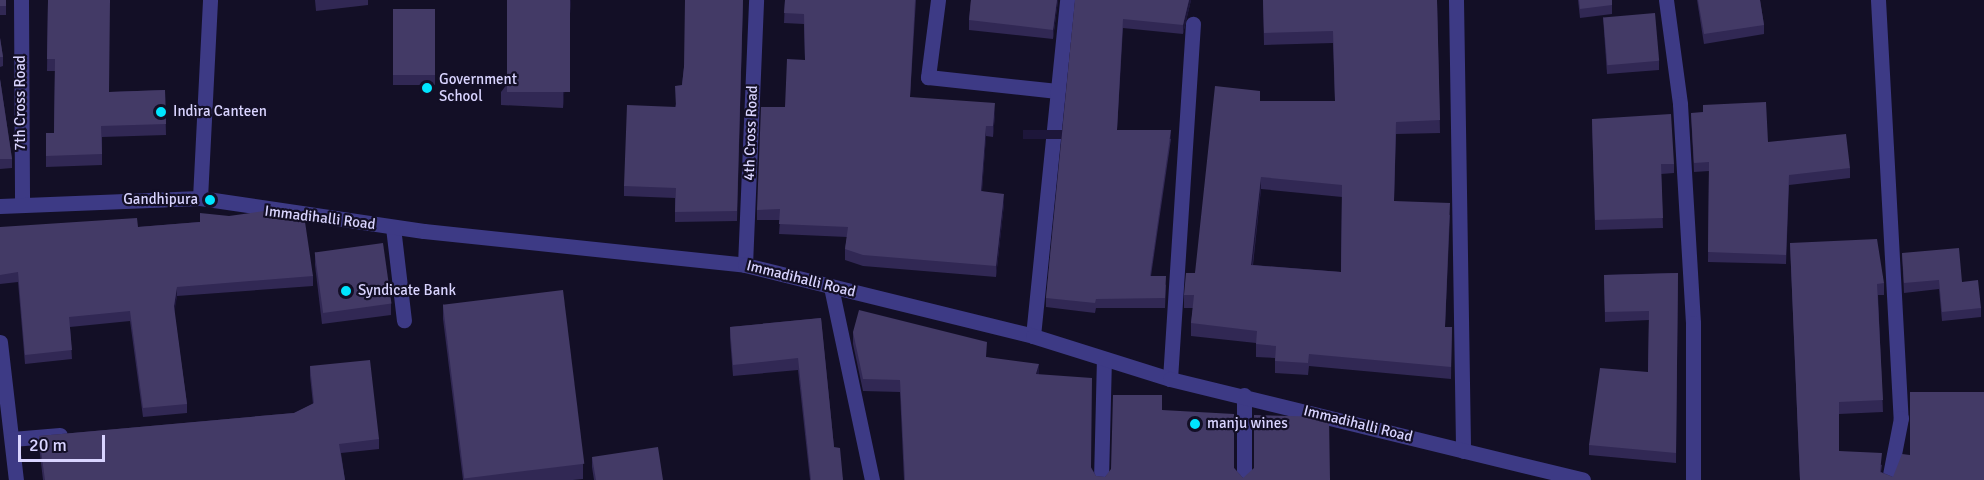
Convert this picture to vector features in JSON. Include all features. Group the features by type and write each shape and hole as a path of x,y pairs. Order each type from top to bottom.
{"street":[{"name":"7th Cross Road","path":"21,0 22,206"},
{"path":"200,198 210,0"},
{"name":"4th Cross Road","path":"746,265 756,0"},
{"path":"938,0 928,77 1057,91"},
{"path":"1033,336 1067,0"},
{"path":"1456,0 1463,451"},
{"path":"1666,0 1680,104 1693,323 1693,480"},
{"path":"1878,0 1901,418 1889,480"},
{"path":"1170,379 1193,24"},
{"name":"Immadihalli Road","path":"0,206 200,198 393,227 746,265 1033,336 1104,361 1170,379 1244,395 1583,480"},
{"path":"393,227 404,320"},
{"path":"831,287 872,480"},
{"path":"0,342 16,480"},
{"path":"1101,480 1104,361"},
{"path":"1244,395 1244,480"},
{"path":"12,439 82,433"}],"building":[{"path":"0,0 6,0 6,6 0,6"},
{"path":"48,0 110,0 109,92 165,90 166,124 101,126 102,154 46,156 46,133 54,133 55,59 47,59"},
{"path":"507,0 570,0 570,92 507,92"},
{"path":"685,0 743,0 737,211 675,212 676,188 624,186 627,105 676,107 675,86 682,85 684,67"},
{"path":"785,0 915,0 910,97 995,103 993,126 986,126 981,191 1004,194 996,266 863,255 845,249 848,227 779,224 780,209 757,210 761,107 785,107 787,59 805,60 804,14 784,13"},
{"path":"971,0 1057,0 1053,30 969,20"},
{"path":"1075,0 1189,0 1183,25 1123,19 1117,130 1171,130 1150,276 1166,276 1165,298 1096,299 1095,303 1046,298"},
{"path":"1263,0 1437,0 1440,120 1396,122 1394,201 1450,203 1445,327 1452,327 1451,367 1309,354 1308,363 1275,361 1276,346 1256,344 1257,331 1191,323 1194,295 1184,295 1186,273 1195,273 1215,86 1260,91 1260,101 1335,101 1333,31 1264,33","holes":["1261,177 1342,185 1341,272 1251,265"]},
{"path":"1579,0 1612,0 1612,5 1580,9"},
{"path":"1698,0 1760,0 1764,25 1704,34"},
{"path":"393,9 435,9 435,75 393,75"},
{"path":"1655,13 1659,61 1607,65 1603,18"},
{"path":"0,38 3,57 0,57"},
{"path":"0,79 12,159 0,159"},
{"path":"1766,102 1768,142 1846,134 1850,168 1789,175 1786,255 1708,252 1709,162 1694,163 1691,113 1703,112 1703,105"},
{"path":"1671,114 1674,164 1661,164 1663,218 1595,220 1592,119"},
{"path":"271,210 272,219 304,215 313,276 177,287 174,306 187,404 143,408 130,311 69,317 72,350 25,355 18,272 0,275 0,227 137,218 138,227 200,222 200,213 229,216"},
{"path":"1877,239 1884,283 1877,284 1883,400 1839,402 1839,451 1882,453 1880,472 1893,477 1902,454 1910,455 1910,392 1984,392 1984,480 1800,480 1790,243"},
{"path":"383,243 391,303 323,313 315,253"},
{"path":"1959,248 1962,282 1978,280 1981,308 1942,312 1939,280 1904,283 1902,253"},
{"path":"1678,273 1676,453 1589,445 1600,368 1648,372 1649,311 1605,312 1604,275"},
{"path":"563,290 584,464 464,478 443,305"},
{"path":"859,310 987,342 986,357 1039,364 1036,374 1092,378 1091,468 1096,476 1105,477 1111,469 1113,395 1162,395 1162,410 1234,414 1234,468 1243,478 1254,468 1254,415 1329,417 1330,480 905,480 900,380 863,379 853,332"},
{"path":"821,318 834,447 840,448 843,480 811,480 798,358 733,365 730,327"},
{"path":"370,360 379,439 339,444 345,480 45,480 39,436 294,413 314,403 310,366"},
{"path":"658,447 663,480 596,480 592,457"}],"place":[{"name":"Government School","path":"427,88"},
{"name":"Indira Canteen","path":"161,112"},
{"name":"Gandhipura","path":"210,200"},
{"name":"Syndicate Bank","path":"346,291"},
{"name":"manju wines","path":"1195,424"}]}
